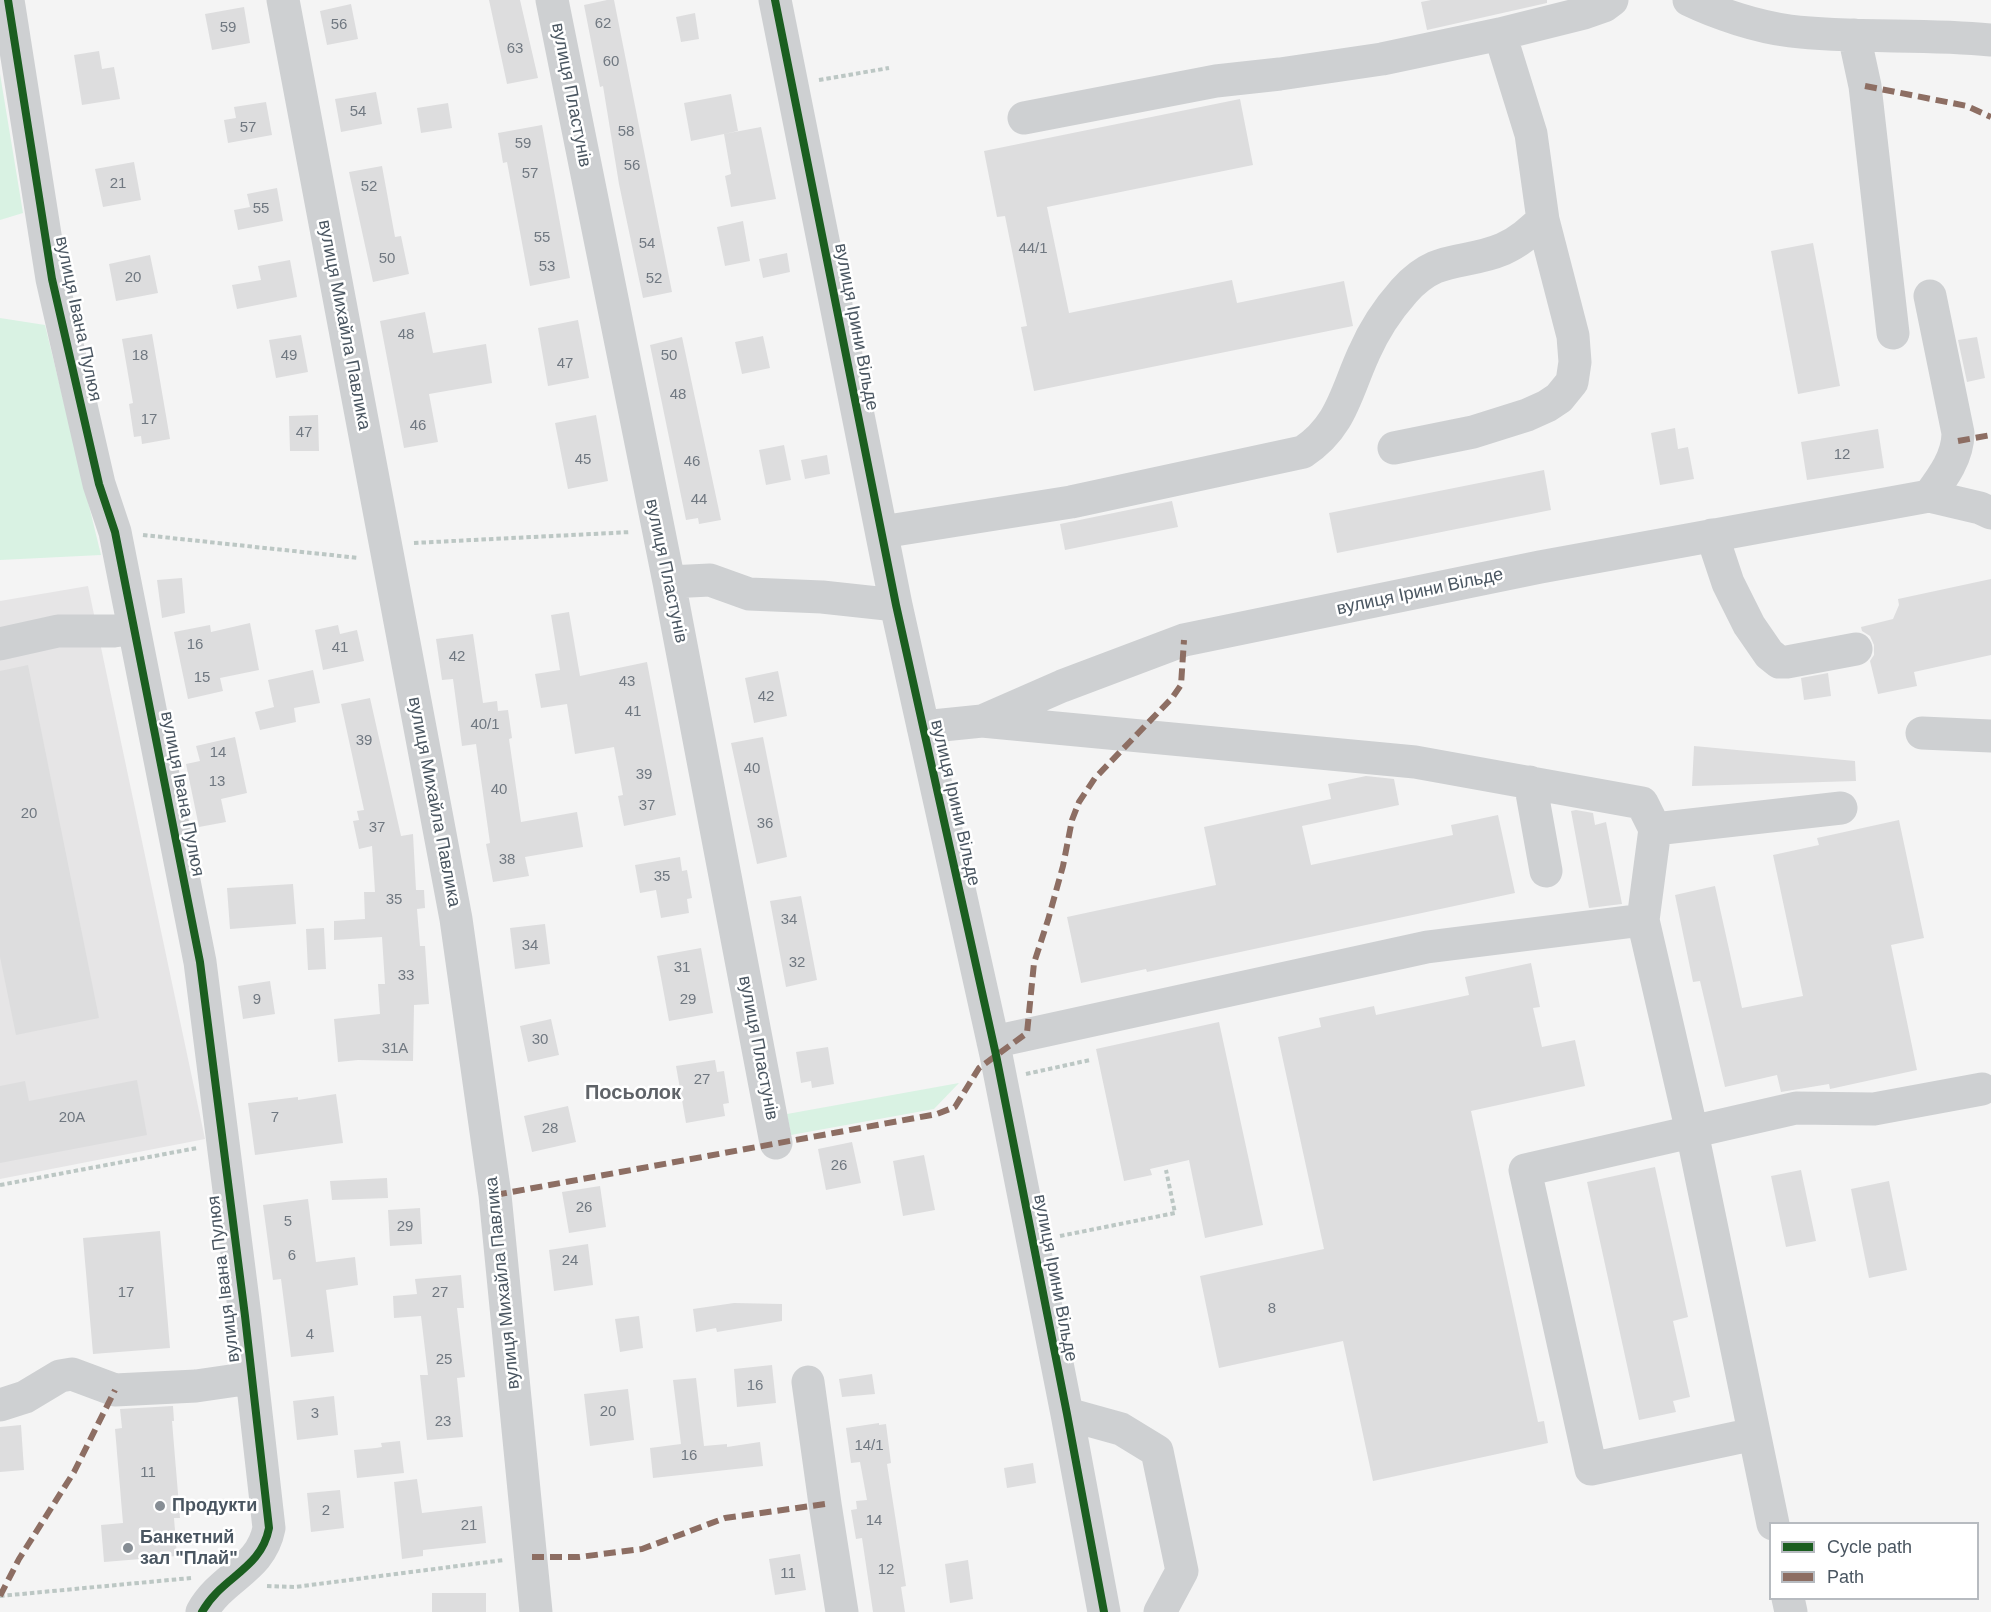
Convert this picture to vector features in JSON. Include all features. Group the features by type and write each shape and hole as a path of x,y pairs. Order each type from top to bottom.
{"street":[{"name":"вулиця Івана Пулюя","path":"8,0 51,279 99,484 115,532 200,962 223,1143 269,1528 267,1541 261,1553 225,1584 202,1612"},
{"name":"вулиця Михайла Павлика","path":"283,0 456,920 495,1195 536,1612"},
{"name":"вулиця Пластунів","path":"552,0 669,582 776,1143"},
{"name":"вулиця Ірини Вільде","path":"775,0 896,605 1001,1079 1104,1612"},
{"path":"1024,118 1216,81 1372,61 1500,34 1584,13 1604,6 1612,0"},
{"path":"1689,0 1739,19 1788,31 1854,35 1920,35 1991,40"},
{"path":"1394,448 1473,432 1527,414 1559,398 1572,382 1575,362 1573,336 1543,220 1531,134 1500,34"},
{"path":"1854,35 1865,86 1893,333"},
{"path":"882,532 1071,501 1303,452 1325,434 1338,417 1373,333 1415,279 1432,267 1450,261 1502,250 1522,239 1543,220"},
{"path":"1929,296 1958,433 1958,441 1950,463 1929,496 1980,508 1991,513"},
{"name":"вулиця Ірини Вільде","path":"923,727 982,721 1062,686 1184,640 1540,567 1929,496"},
{"path":"1712,535 1728,583 1749,625 1769,654 1779,662 1856,649"},
{"path":"669,582 710,580 749,594 822,597 896,605"},
{"path":"0,644 58,632 114,631 134,628"},
{"path":"982,721 1415,762 1642,803 1654,829 1643,920 1692,1132 1773,1522"},
{"path":"1922,733 1991,736"},
{"path":"1530,782 1546,871"},
{"path":"1654,829 1841,807"},
{"path":"993,1042 1427,947 1643,920"},
{"path":"1754,1434 1591,1469 1525,1170 1796,1108 1874,1109 1982,1089"},
{"path":"0,1405 25,1397 60,1376 72,1374 115,1390 196,1386 251,1378"},
{"path":"808,1382 842,1612"},
{"path":"1067,1414 1121,1429 1157,1451 1182,1571 1160,1612"}],"path":[{"path":"792,85 889,68"},
{"path":"115,532 356,558 387,549 658,531"},
{"path":"1001,1079 1090,1060"},
{"path":"0,1185 223,1143"},
{"path":"1033,1242 1175,1213 1166,1170"}],"shaded area":[{"path":"88,586 205,1139 0,1179 0,601"}],"green space":[{"path":"0,74 23,213 0,220"},
{"path":"0,318 45,325 101,555 0,560"},
{"path":"959,1083 934,1109 791,1135 787,1114"}],"building":[{"path":"489,0 520,0 538,78 507,84"},
{"path":"614,0 672,292 643,298 619,184 603,86 600,87 584,5"},
{"path":"1431,0 1547,0 1547,3 1427,30 1421,2"},
{"path":"351,4 358,39 327,45 320,11"},
{"path":"244,7 250,43 212,50 205,14"},
{"path":"695,13 699,39 681,42 676,17"},
{"path":"99,51 102,69 114,67 120,99 82,105 74,55"},
{"path":"376,92 382,124 341,132 335,99"},
{"path":"731,94 738,131 691,141 684,103"},
{"path":"1240,99 1253,165 1047,207 1069,313 1232,280 1237,303 1344,281 1353,326 1034,391 1021,327 1027,326 1005,216 997,217 984,151"},
{"path":"266,102 272,135 228,143 224,120 236,118 234,107"},
{"path":"448,103 452,128 421,133 417,108"},
{"path":"542,125 570,278 530,286 507,162 503,163 498,133"},
{"path":"761,127 776,199 731,207 725,176 731,174 724,134"},
{"path":"134,162 141,200 103,207 95,169"},
{"path":"382,166 395,237 401,236 409,274 373,282 349,172"},
{"path":"277,188 283,221 238,230 234,210 250,207 247,194"},
{"path":"743,221 750,261 725,266 717,227"},
{"path":"1813,243 1840,386 1798,394 1771,251"},
{"path":"787,253 790,272 763,278 759,259"},
{"path":"150,255 158,293 116,301 109,264"},
{"path":"290,260 297,297 237,309 232,285 261,280 258,266"},
{"path":"425,312 433,353 486,344 492,383 429,394 438,442 404,448 380,321"},
{"path":"578,320 589,378 548,386 538,328"},
{"path":"152,334 170,439 142,444 141,436 134,437 129,404 133,403 122,339"},
{"path":"301,335 308,372 276,378 269,340"},
{"path":"763,336 770,368 742,374 735,342"},
{"path":"682,337 721,520 699,524 698,518 686,520 650,345"},
{"path":"1977,337 1985,378 1967,382 1958,340"},
{"path":"318,415 319,451 290,451 289,416"},
{"path":"596,415 608,481 568,489 555,423"},
{"path":"1675,428 1678,449 1688,447 1694,479 1660,485 1651,433"},
{"path":"1878,429 1884,468 1807,480 1801,442"},
{"path":"784,445 791,480 766,485 759,450"},
{"path":"827,455 830,474 805,479 801,460"},
{"path":"1544,470 1551,510 1337,553 1329,513"},
{"path":"1172,501 1178,527 1065,550 1060,524"},
{"path":"182,578 185,613 162,618 157,580"},
{"path":"1991,579 1991,655 1914,672 1917,686 1878,694 1870,661 1874,655 1874,645 1870,636 1862,631 1861,627 1893,619 1899,605 1898,599"},
{"path":"569,612 580,676 647,662 676,815 624,826 618,796 623,795 614,747 575,754 567,704 541,708 535,674 560,670 551,615"},
{"path":"250,623 259,670 220,678 223,691 188,699 174,632 210,625 211,632"},
{"path":"338,625 340,634 357,630 364,661 323,670 315,630"},
{"path":"473,634 483,703 497,701 498,711 508,710 512,738 509,739 521,822 577,812 583,847 525,857 529,876 493,882 486,844 490,843 476,744 462,746 453,679 442,680 436,639"},
{"path":"28,665 99,1018 16,1035 0,957 0,671"},
{"path":"313,670 320,703 294,708 296,722 260,730 255,712 274,707 268,680"},
{"path":"778,671 787,716 754,723 745,678"},
{"path":"1828,673 1831,696 1804,700 1801,678"},
{"path":"370,698 401,836 413,834 416,890 424,890 425,908 417,909 420,946 425,946 429,1004 414,1005 413,1061 338,1062 334,1019 380,1014 378,984 385,984 382,937 334,940 334,921 365,919 364,892 375,892 372,846 359,849 353,821 359,820 357,811 364,810 341,704"},
{"path":"235,737 247,793 221,799 226,822 199,827 186,764 200,761 196,746"},
{"path":"763,737 787,857 757,864 731,743"},
{"path":"1694,746 1855,761 1856,781 1692,786"},
{"path":"1366,776 1394,779 1399,805 1302,826 1311,865 1453,835 1451,825 1498,815 1515,893 1147,972 1146,969 1081,983 1067,917 1216,885 1204,827 1331,799 1328,784"},
{"path":"1571,811 1593,813 1595,825 1606,822 1622,904 1589,908"},
{"path":"1899,820 1924,938 1891,945 1917,1070 1830,1089 1829,1084 1781,1092 1777,1075 1725,1087 1700,981 1693,982 1675,895 1715,886 1742,1008 1803,996 1773,855 1819,845 1817,838"},
{"path":"680,857 682,871 687,870 692,898 687,899 689,913 661,918 656,890 640,893 635,865"},
{"path":"293,884 296,924 230,929 227,888"},
{"path":"801,896 817,980 786,987 770,901"},
{"path":"545,924 550,964 515,969 510,928"},
{"path":"324,928 326,969 308,970 306,929"},
{"path":"701,948 713,1013 669,1021 657,956"},
{"path":"1531,963 1540,1007 1533,1008 1542,1047 1575,1040 1585,1086 1471,1111 1538,1422 1544,1421 1548,1443 1373,1481 1343,1341 1219,1368 1200,1276 1324,1249 1278,1037 1321,1027 1319,1018 1374,1006 1376,1015 1469,995 1465,977"},
{"path":"270,981 275,1014 243,1019 238,986"},
{"path":"551,1019 559,1055 528,1062 520,1026"},
{"path":"1219,1022 1263,1225 1205,1238 1189,1160 1150,1169 1152,1175 1124,1181 1096,1049"},
{"path":"828,1047 834,1084 812,1088 811,1081 801,1083 796,1052"},
{"path":"715,1060 717,1072 724,1071 729,1103 723,1104 725,1116 686,1123 676,1066"},
{"path":"137,1080 147,1135 0,1163 0,1086 25,1081 29,1101"},
{"path":"336,1094 343,1143 255,1155 248,1103 298,1097 298,1100"},
{"path":"568,1106 576,1142 532,1152 524,1116"},
{"path":"852,1142 861,1183 826,1190 818,1149"},
{"path":"924,1155 935,1210 903,1216 893,1161"},
{"path":"1655,1167 1688,1317 1673,1321 1690,1397 1673,1401 1676,1412 1639,1420 1587,1182"},
{"path":"1801,1170 1816,1241 1786,1247 1771,1176"},
{"path":"387,1178 388,1198 332,1200 330,1181"},
{"path":"1889,1181 1907,1270 1869,1278 1851,1189"},
{"path":"600,1186 606,1227 569,1233 562,1192"},
{"path":"308,1199 316,1262 355,1257 358,1285 326,1290 334,1352 291,1357 281,1279 273,1280 263,1205"},
{"path":"420,1208 422,1244 390,1246 388,1210"},
{"path":"160,1231 170,1348 93,1354 83,1238"},
{"path":"588,1244 593,1285 554,1291 549,1250"},
{"path":"461,1275 464,1308 457,1308 465,1377 457,1378 463,1437 427,1440 420,1375 428,1375 421,1316 394,1318 393,1296 417,1294 415,1279"},
{"path":"734,1303 782,1304 782,1321 717,1332 716,1328 696,1332 693,1309"},
{"path":"639,1316 643,1348 620,1352 615,1319"},
{"path":"772,1365 776,1403 737,1407 734,1369"},
{"path":"872,1374 875,1394 842,1397 839,1379"},
{"path":"696,1378 704,1446 727,1444 727,1447 760,1442 763,1466 653,1478 650,1448 681,1444 673,1380"},
{"path":"628,1389 634,1440 590,1446 584,1394"},
{"path":"334,1396 338,1435 297,1440 293,1401"},
{"path":"173,1406 174,1421 172,1421 180,1518 174,1518 177,1556 104,1562 101,1525 123,1523 115,1429 122,1428 120,1409"},
{"path":"879,1423 879,1425 886,1424 891,1463 887,1464 906,1586 901,1587 905,1612 873,1612 862,1538 856,1539 851,1510 857,1509 856,1501 867,1500 860,1462 851,1463 846,1428"},
{"path":"21,1425 24,1470 0,1472 0,1427"},
{"path":"400,1441 404,1473 357,1478 354,1450 382,1447 381,1443"},
{"path":"1033,1463 1036,1483 1007,1488 1004,1468"},
{"path":"417,1479 422,1513 482,1506 486,1543 423,1550 423,1556 402,1559 394,1482"},
{"path":"340,1490 344,1528 311,1532 307,1493"},
{"path":"800,1554 806,1590 775,1595 769,1559"},
{"path":"968,1560 973,1599 950,1603 945,1564"},
{"path":"432,1593 486,1593 486,1612 432,1612"}],"marked path":[{"path":"1865,86 1967,106 1991,117"},
{"path":"1958,441 1991,435"},
{"path":"495,1195 937,1114 955,1107 979,1068 1027,1033 1034,963 1048,920 1063,866 1072,820 1079,802 1095,778 1172,698 1181,685 1184,640"},
{"path":"0,1596 19,1559 74,1472 115,1390"},
{"path":"532,1557 579,1557 642,1549 725,1518 825,1504"}],"cycle path":[{"path":"8,0 52,279 99,484 115,532 200,962 245,1316 269,1528 258,1554 210,1600 202,1612"},
{"path":"775,0 896,605 996,1055 1104,1612"}],"place":[{"name":"Продукти","path":"160,1506"},
{"name":"Банкетний зал \"Плай\"","path":"128,1548"}],"district":[{"name":"Посьолок","path":"633,1093"}]}
